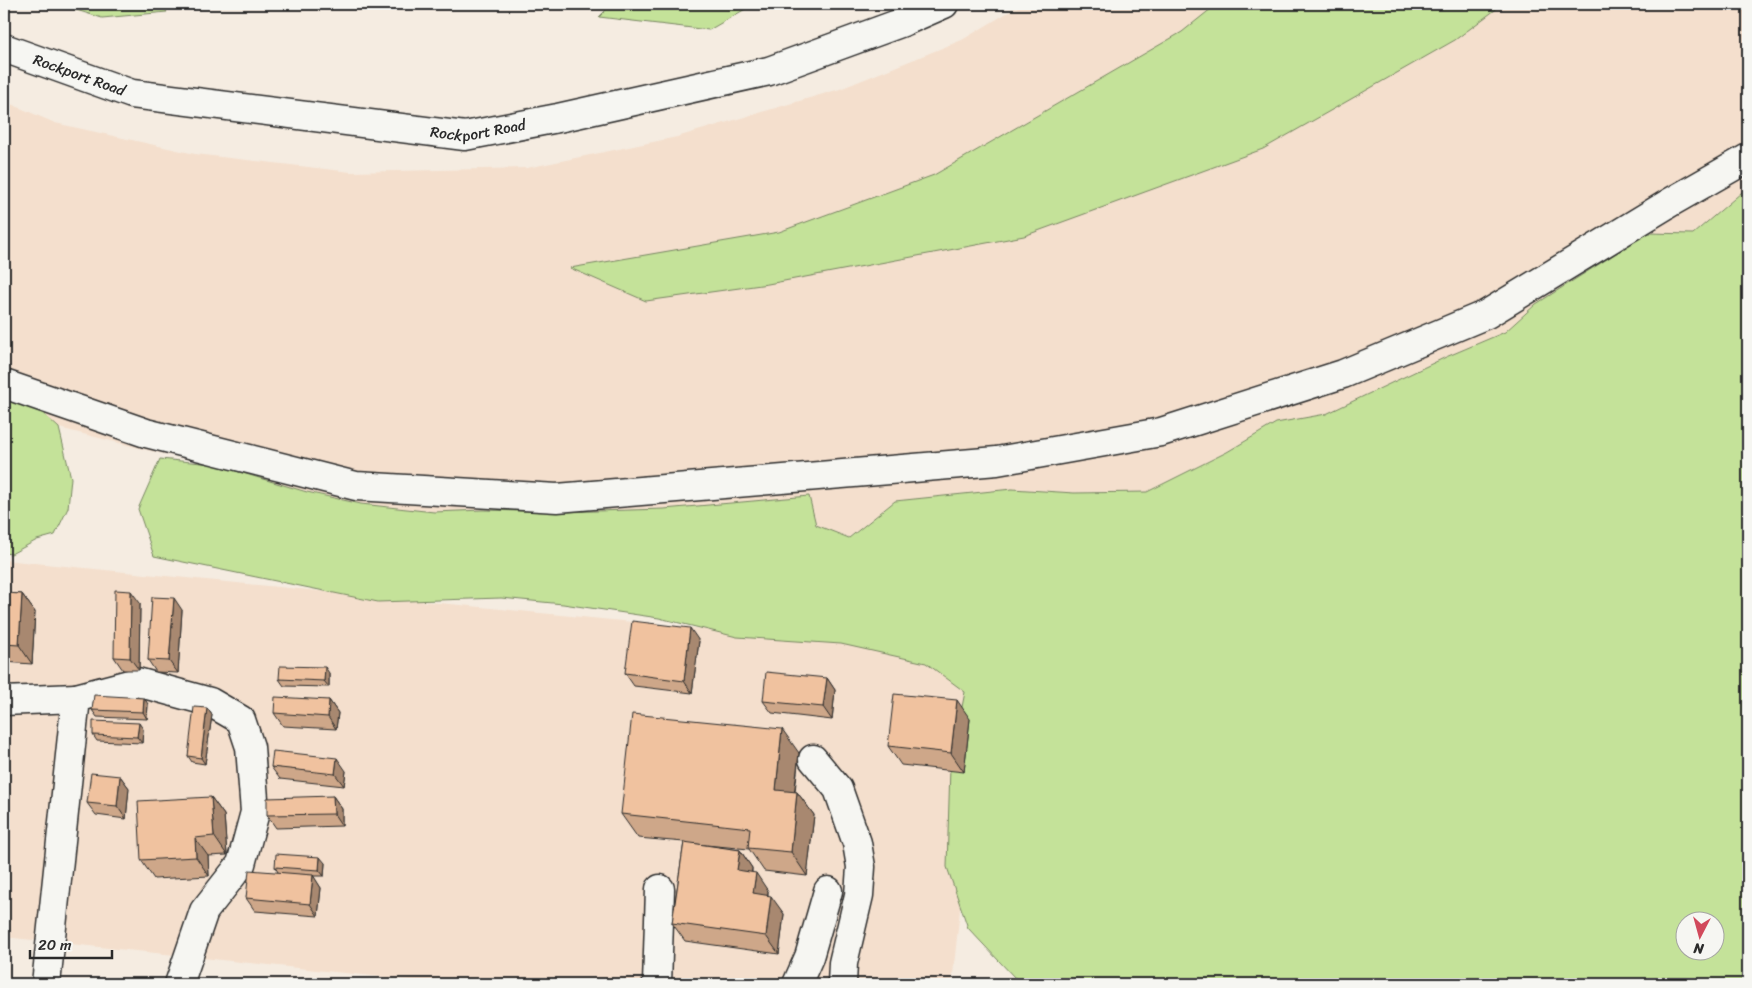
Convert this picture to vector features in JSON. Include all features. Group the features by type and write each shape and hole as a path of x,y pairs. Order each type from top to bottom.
{"street":[{"name":"Rockport Road","path":"4,48 132,94 465,136 558,118 769,71 903,22 944,4"},
{"path":"4,384 146,433 356,486 557,498 997,460 1161,432 1343,374 1487,314 1671,202 1748,158"},
{"path":"4,701 76,698 137,682 210,702 241,720 250,747 256,812 241,864 204,911 179,984"},
{"path":"46,984 76,698"},
{"path":"813,759 838,789 858,843 860,859 859,895 843,964 842,984"},
{"path":"657,984 660,889"},
{"path":"797,984 809,957 828,892"}],"shaded area":[{"path":"1022,4 1748,4 1748,187 1693,234 1648,233 1536,304 1505,332 1446,357 1326,414 1276,423 1227,452 1147,492 1074,493 1012,489 895,501 849,538 816,525 808,496 664,509 563,512 483,510 434,512 361,504 307,492 212,464 59,428 37,408 4,397 4,101 55,123 195,154 351,172 527,168 677,137 840,89 962,40"},
{"path":"4,560 987,657 952,984 448,984 4,937"}],"green space":[{"path":"57,4 161,4 167,12 102,18"},
{"path":"612,4 754,4 709,30 599,17"},
{"path":"1217,4 1503,4 1455,40 1263,149 1024,236 768,284 646,301 570,268 779,232 934,175 1182,32"},
{"path":"1748,187 1748,984 1035,984 1015,978 968,928 947,867 950,767 965,692 926,663 841,644 737,637 659,618 563,604 501,598 378,602 154,556 138,509 160,459 212,464 307,492 361,504 434,512 483,510 563,512 664,509 809,496 816,525 849,538 895,501 1012,489 1074,493 1147,492 1227,452 1276,423 1326,414 1446,357 1505,332 1536,304 1648,233 1693,234"},
{"path":"4,397 37,408 59,428 71,478 68,508 55,535 37,540 11,554 4,553"}],"building":[{"path":"115,590 131,591 130,658 114,657"},
{"path":"4,593 22,594 19,645 4,644"},
{"path":"152,597 174,598 169,661 148,660"},
{"path":"632,621 690,628 684,681 625,673"},
{"path":"280,666 325,667 324,681 279,679"},
{"path":"766,672 827,678 823,707 763,701"},
{"path":"894,694 957,700 951,753 888,746"},
{"path":"94,695 144,698 143,712 92,710"},
{"path":"275,697 329,700 328,717 274,713"},
{"path":"194,707 207,708 201,758 188,756"},
{"path":"632,714 782,729 776,790 797,792 791,852 748,848 750,828 621,814"},
{"path":"93,721 139,723 137,737 93,735"},
{"path":"273,751 337,758 335,774 271,767"},
{"path":"91,773 120,776 117,806 87,803"},
{"path":"333,796 334,814 267,815 267,798"},
{"path":"211,797 214,836 195,838 196,857 141,860 138,801"},
{"path":"684,842 740,850 737,870 756,873 753,893 771,896 766,936 672,923"},
{"path":"276,854 320,857 319,870 275,867"},
{"path":"249,870 313,875 310,904 246,898"}]}
